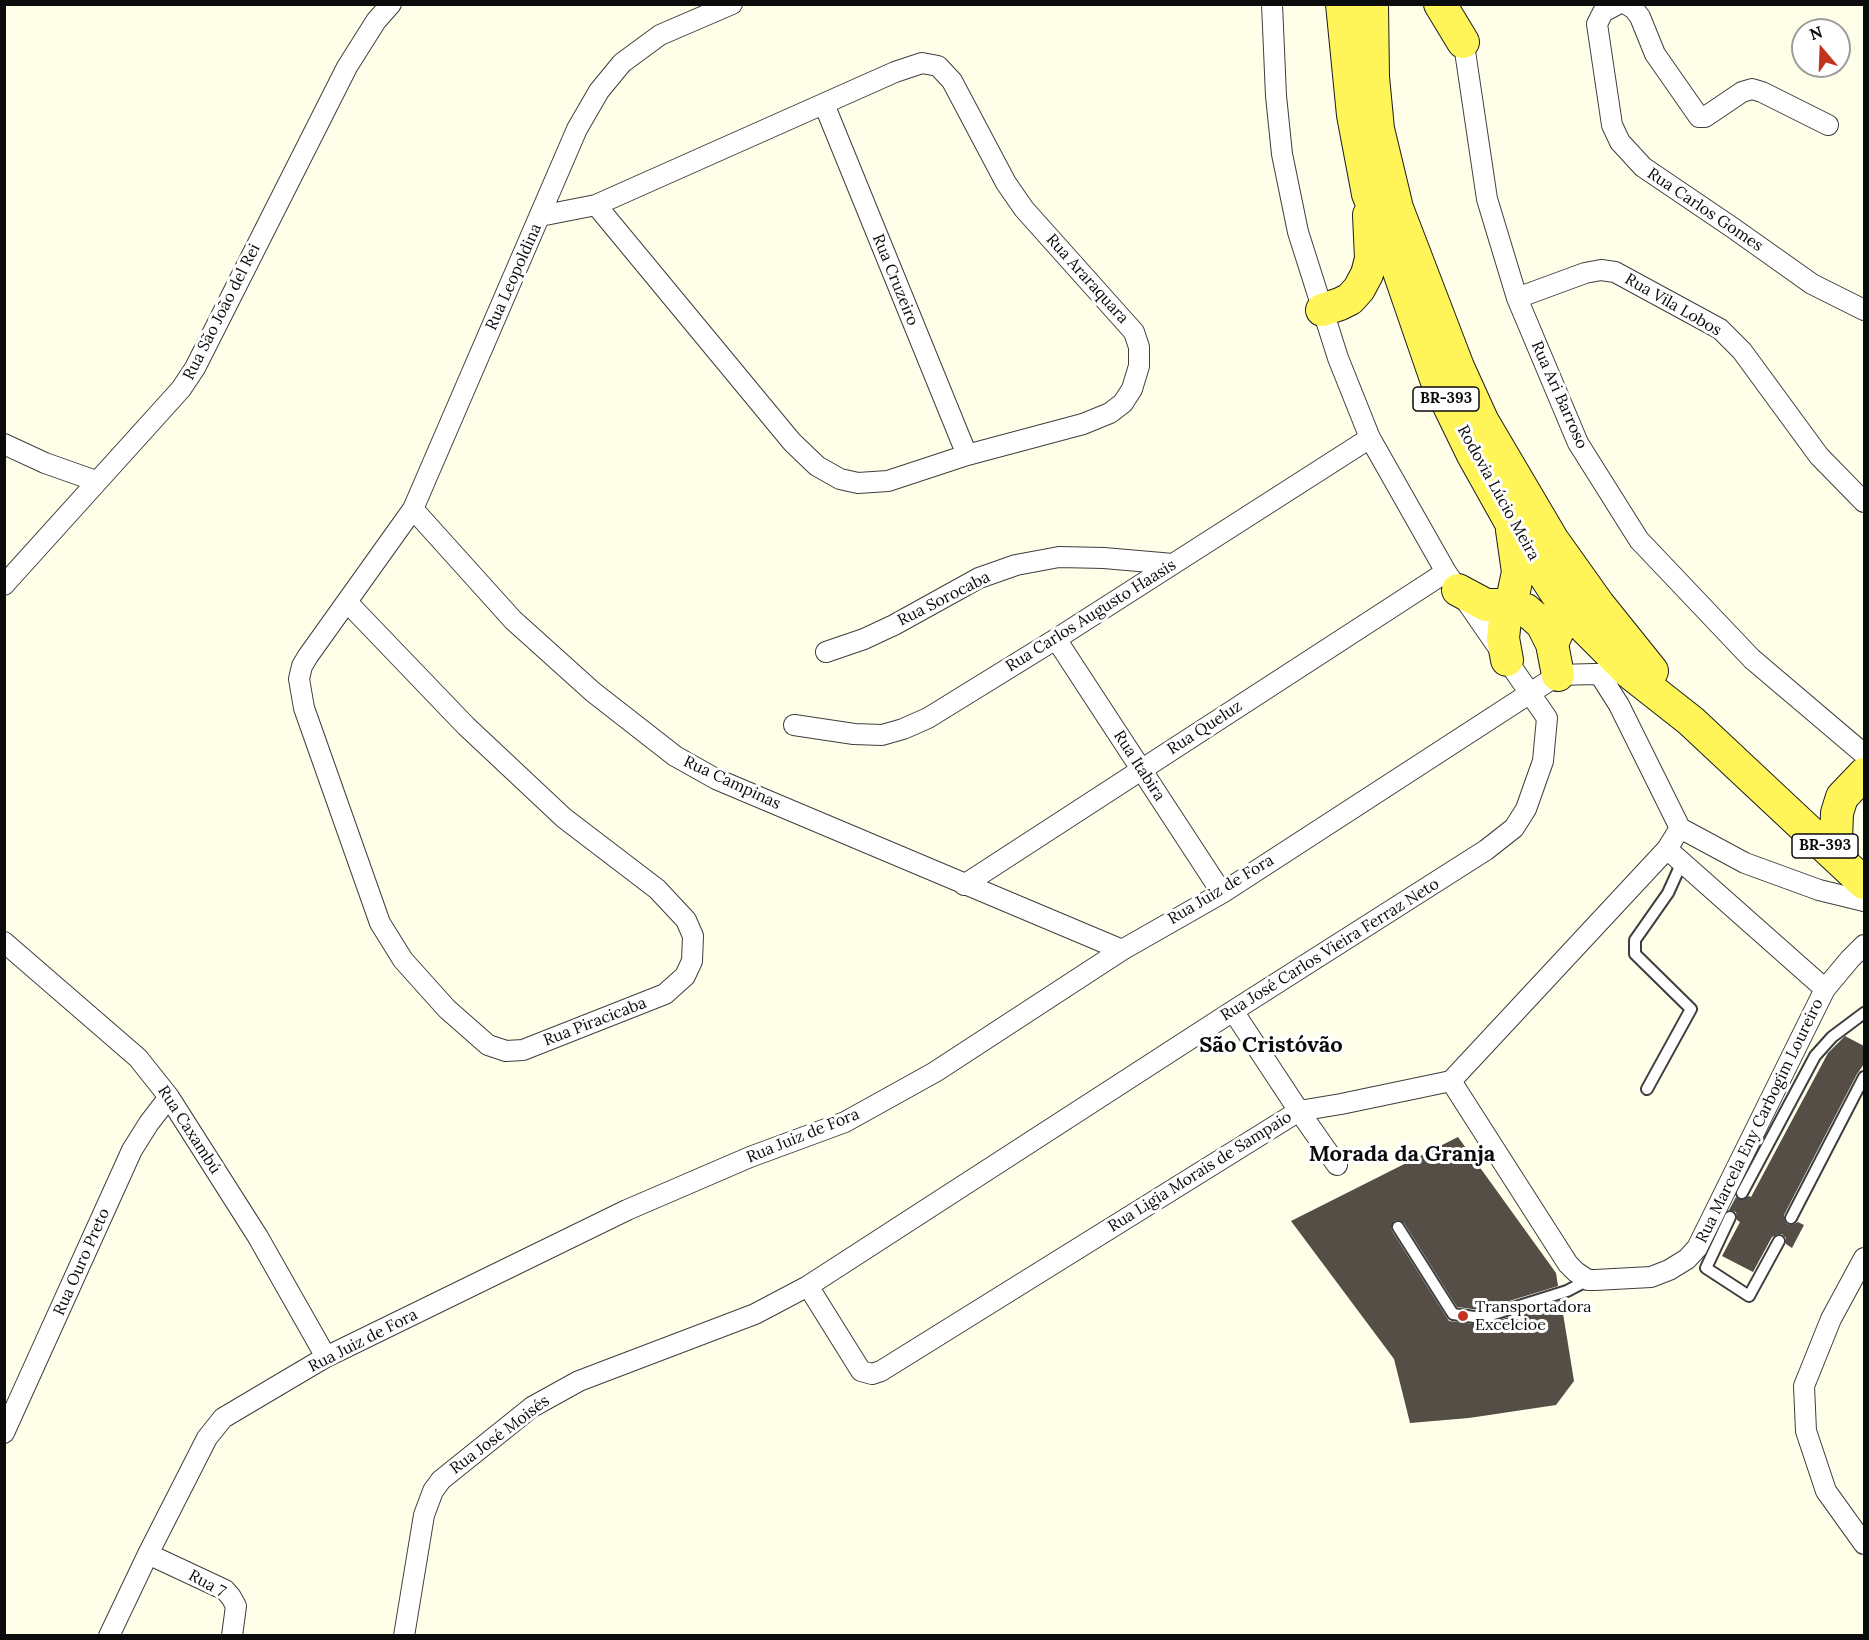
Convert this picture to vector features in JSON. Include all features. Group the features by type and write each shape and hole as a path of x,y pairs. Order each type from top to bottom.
{"main road":[{"name":"Rodovia Lúcio Meira","path":"1342,4 1353,116 1368,194 1395,260 1436,379 1473,455 1511,523 1567,610 1615,674 1691,721"},
{"name":"Rodovia Lúcio Meira","path":"1372,4 1373,77 1378,129 1396,208 1421,276 1483,422 1552,538 1599,605 1691,721 1785,807 1864,884"},
{"path":"1440,4 1463,42"},
{"path":"1322,310 1350,299 1359,289 1367,274 1371,259 1368,194"},
{"path":"1483,422 1486,444 1497,473 1558,575 1564,590 1567,610 1552,644"},
{"path":"1507,660 1503,638 1505,620 1512,605 1518,573 1511,523"},
{"path":"1452,581 1486,604 1512,605 1526,610 1537,619 1547,631 1552,644 1558,675"},
{"path":"1841,861 1835,832 1837,813 1842,797 1864,774"},
{"path":"1785,807 1805,806 1842,797"}],"street":[{"name":"Rua São João del Rei","path":"4,585 181,389 195,368 347,67 376,21 391,4"},
{"name":"Rua Leopoldina","path":"347,602 412,509 578,129 599,91 622,63 660,34 732,4"},
{"name":"Rua José Carlos Vieira Ferraz Neto","path":"808,1286 1486,850 1514,828 1527,809 1543,761 1547,718 1452,581 1370,438 1338,358 1298,232 1282,154 1276,96 1272,4"},
{"name":"Rua Ari Barroso","path":"1458,4 1487,199 1517,298 1578,443 1639,540 1752,659 1864,754"},
{"name":"Rua Carlos Gomes","path":"1618,4 1603,12 1597,24 1612,125 1620,142 1642,167 1688,199 1812,284 1864,310"},
{"path":"1626,4 1640,17 1655,54 1700,117 1705,117 1752,89 1828,125"},
{"name":"Rua Araraquara","path":"540,216 596,205 895,72 922,63 938,66 952,81 1005,183 1024,209 1134,332 1139,347 1139,366 1132,389 1123,403 1110,413 1083,424 967,456 888,481 858,483 840,479 817,466 792,442 596,205"},
{"name":"Rua Cruzeiro","path":"824,104 967,456"},
{"name":"Rua Vila Lobos","path":"1517,298 1585,273 1601,270 1615,272 1720,329 1742,351 1819,456 1864,502"},
{"name":"Rua Carlos Augusto Haasis","path":"794,725 854,734 882,735 928,718 1370,438"},
{"path":"4,444 45,463 96,481"},
{"name":"Rua Campinas","path":"412,509 513,620 593,692 675,756 716,779 1122,950"},
{"name":"Rua Sorocaba","path":"826,652 874,634 979,578 1016,565 1059,557 1173,564"},
{"name":"Rua Queluz","path":"964,885 1141,769 1452,581"},
{"name":"Rua Piracicaba","path":"347,602 458,718 564,818 657,889 686,920 693,936 692,961 685,976 665,994 523,1050 506,1051 488,1045 447,1009 403,960 380,923 304,708 299,679 302,666 308,656 347,602"},
{"name":"Rua Itabira","path":"1056,639 1222,893"},
{"path":"1558,675 1615,674 1619,705 1680,828 1745,863 1820,890 1864,901"},
{"name":"Rua Juiz de Fora","path":"110,1635 207,1437 223,1418 326,1358 627,1210 750,1157 845,1122 935,1072 1122,950 1222,893 1558,675"},
{"path":"1588,1280 1568,1264 1451,1081 1666,849 1680,828"},
{"name":"Rua Marcela Eny Carbogim Loureiro","path":"1588,1280 1651,1277 1687,1259 1697,1248 1826,989 1666,849"},
{"path":"1826,989 1864,945"},
{"name":"Rua Caxambú","path":"8,953 138,1058 169,1097 258,1237 326,1358"},
{"path":"1233,1011 1337,1165"},
{"name":"Rua Ligia Morais de Sampaio","path":"808,1286 861,1371 869,1374 876,1373 1299,1111 1451,1081"},
{"name":"Rua Ouro Preto","path":"4,1433 132,1150 169,1097"},
{"path":"1864,1258 1831,1319 1804,1386 1806,1431 1826,1491 1864,1544"},
{"name":"Rua José Moisés","path":"404,1635 424,1515 428,1502 441,1480 532,1407 579,1381 755,1314 808,1286"},
{"name":"Rua 7","path":"148,1554 225,1590 236,1606 232,1635"}],"lane":[{"path":"1647,1089 1691,1009 1635,954 1635,940 1668,892 1682,862"},
{"path":"1742,1193 1815,1056 1832,1037 1864,1013"},
{"path":"1791,1218 1864,1077"},
{"path":"1730,1217 1706,1268 1749,1296 1779,1241"},
{"path":"1398,1227 1453,1314 1481,1318 1567,1291 1588,1280"}],"building":[{"path":"1845,1036 1864,1046 1864,1064 1784,1215 1787,1224 1792,1225 1798,1222 1804,1225 1792,1248 1786,1244 1786,1238 1782,1234 1772,1237 1753,1272 1722,1256 1740,1222 1737,1220 1736,1212 1729,1210 1736,1197 1742,1200 1751,1197 1828,1053"},
{"name":"Transportadora Excelcioe","path":"1458,1137 1556,1273 1558,1286 1480,1310 1457,1307 1404,1223 1394,1221 1392,1231 1449,1321 1483,1325 1561,1301 1574,1381 1556,1405 1469,1418 1410,1423 1394,1359 1291,1221"}],"place":[{"name":"Transportadora Excelcioe","path":"1463,1316"}],"district":[{"name":"São Cristóvão","path":"1271,1046"},
{"name":"Morada da Granja","path":"1402,1155"}]}
